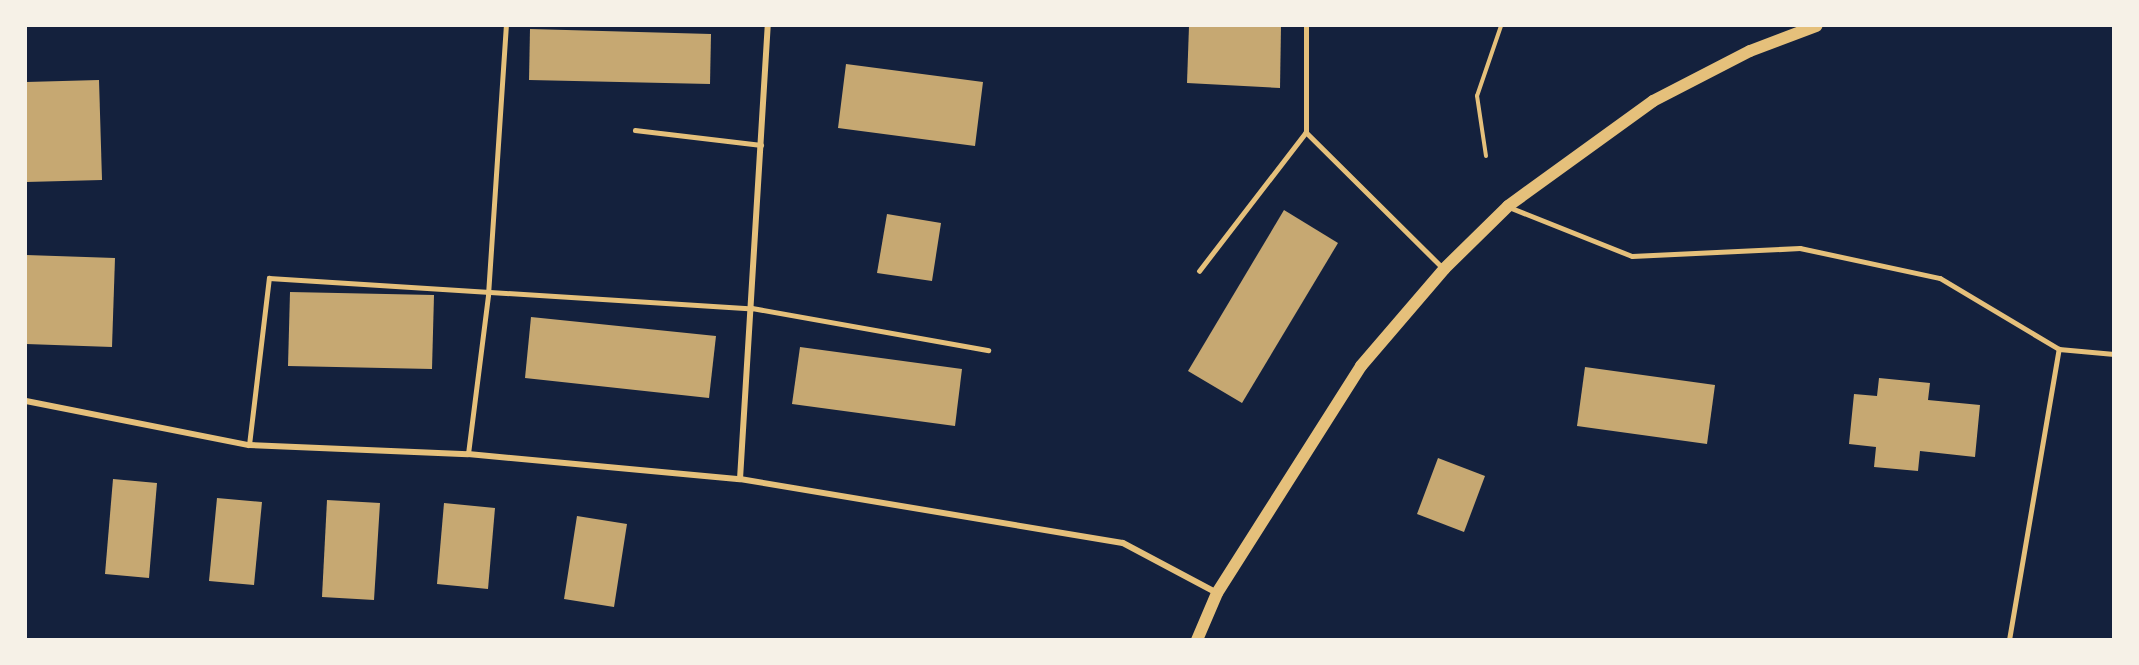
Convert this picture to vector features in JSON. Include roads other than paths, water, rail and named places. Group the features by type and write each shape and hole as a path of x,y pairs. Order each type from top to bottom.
{"main road":[{"path":"1197,639 1217,593 1361,366 1444,269 1508,206 1653,101 1750,51 1815,26"}],"street":[{"path":"740,479 768,26"},
{"path":"26,401 249,445 468,454 740,479 1123,543 1217,593"}],"lane":[{"path":"468,454 488,295 506,26"},
{"path":"1199,271 1306,132 1306,26"},
{"path":"635,130 761,145"},
{"path":"1306,132 1444,269"},
{"path":"1508,206 1632,256 1800,248 1940,278 2060,349 2114,354"},
{"path":"249,445 269,278 488,295 752,308 988,350"},
{"path":"2009,639 2060,349"}]}
